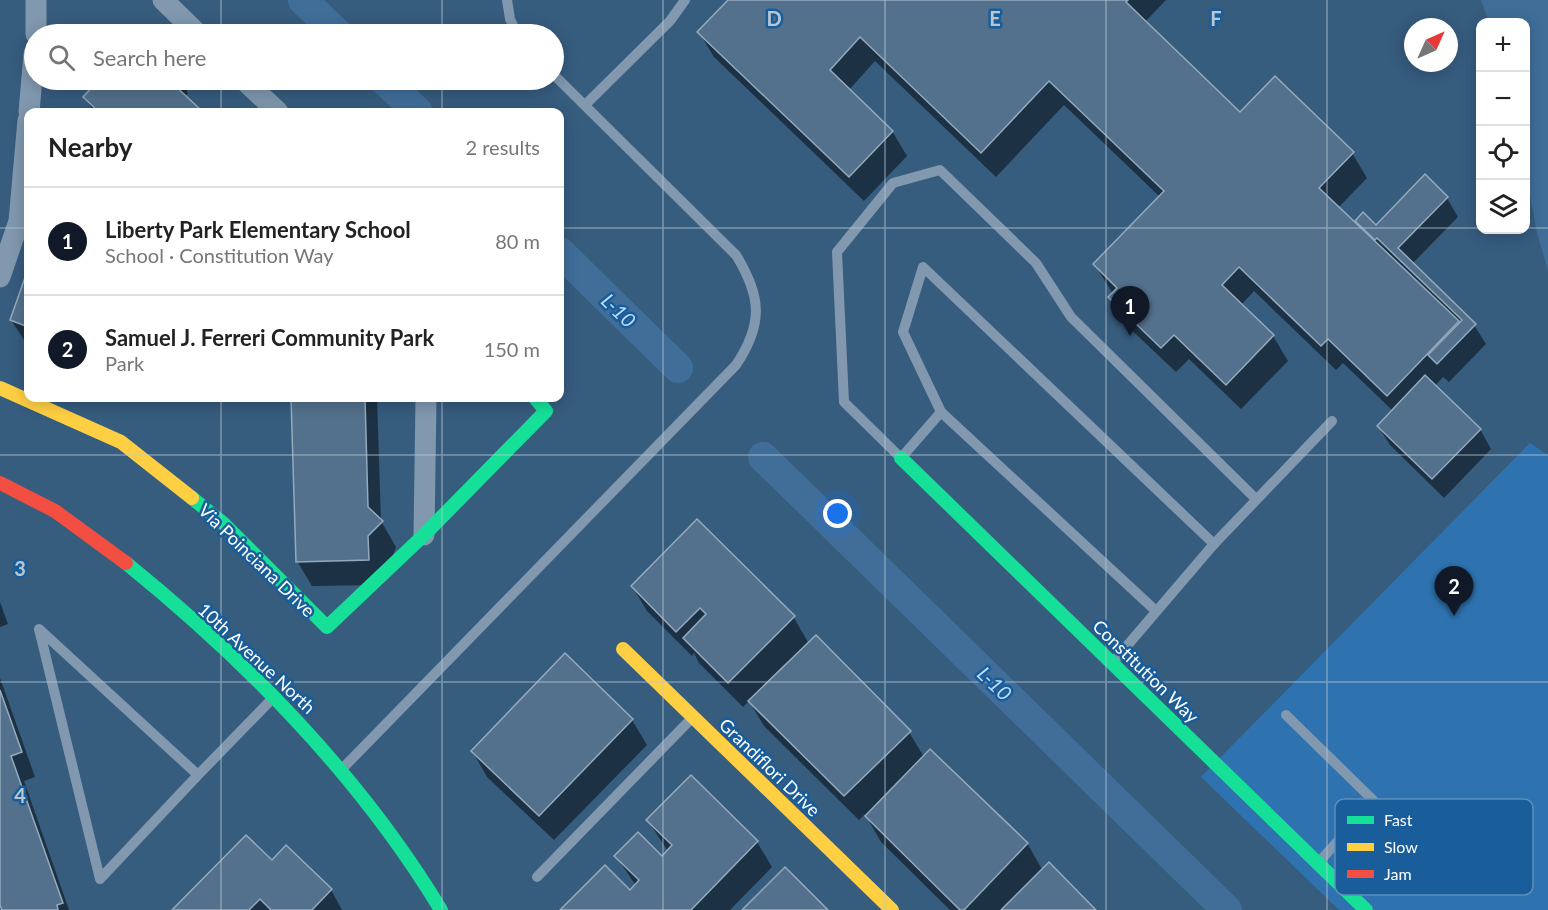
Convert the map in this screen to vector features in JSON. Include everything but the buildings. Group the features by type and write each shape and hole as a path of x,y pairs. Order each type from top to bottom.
{"street":[{"path":"36,0 36,24"},
{"path":"163,0 188,24"},
{"path":"29,108 31,90"},
{"path":"255,90 274,108"},
{"path":"0,278 19,221 24,165"},
{"name":"Via Poinciana Drive","path":"0,388 24,399"},
{"name":"Via Poinciana Drive","path":"31,402 121,442 224,524 327,627 424,535 546,411 538,402"},
{"path":"424,535 426,402"},
{"name":"Constitution Way","path":"901,458 1335,880"},
{"name":"10th Avenue North","path":"0,483 72,522 127,562 274,697 342,769 426,884 441,910"},
{"name":"Grandiflori Drive","path":"623,649 892,910"},
{"name":"Constitution Way","path":"1351,895 1366,910"}],"lane":[{"path":"507,0 512,24"},
{"path":"585,105 670,21 685,0"},
{"path":"342,769 736,365 750,344 756,322 755,297 748,275 736,255 564,85"},
{"path":"941,412 901,458 844,402 837,252 893,183 940,170 1036,263 1071,317 1256,500"},
{"path":"1156,610 941,412 903,332 923,267 1214,544"},
{"path":"1112,663 1214,544 1332,421"},
{"path":"198,775 39,629 100,879 274,697"},
{"path":"1286,715 1372,799"},
{"path":"537,877 693,717"},
{"path":"1318,863 1335,844"}],"shaded area":[{"path":"1481,0 1548,0 1548,271 1536,229 1530,195 1530,18 1488,18"},
{"path":"1530,443 1548,455 1548,910 1339,910 1201,777"}],"waterway":[{"name":"L-10","path":"303,0 328,24"},
{"name":"L-10","path":"395,90 414,108"},
{"name":"L-10","path":"564,256 678,368"},
{"name":"L-10","path":"763,457 1227,910"}],"traffic: fast":[{"path":"192,498 224,524 327,627 424,535 546,411 538,402"},
{"path":"901,458 1335,880"},
{"path":"126,563 215,640 298,723 338,767 375,813 441,910"},
{"path":"1351,895 1366,910"}],"traffic: slow":[{"path":"0,388 24,399"},
{"path":"31,402 121,442 192,498"},
{"path":"623,649 892,910"}],"traffic: jam":[{"path":"0,483 55,511 126,563"}],"place":[{"name":"Liberty Park Elementary School","path":"1130,336"},
{"name":"Samuel J. Ferreri Community Park","path":"1454,616"}]}
